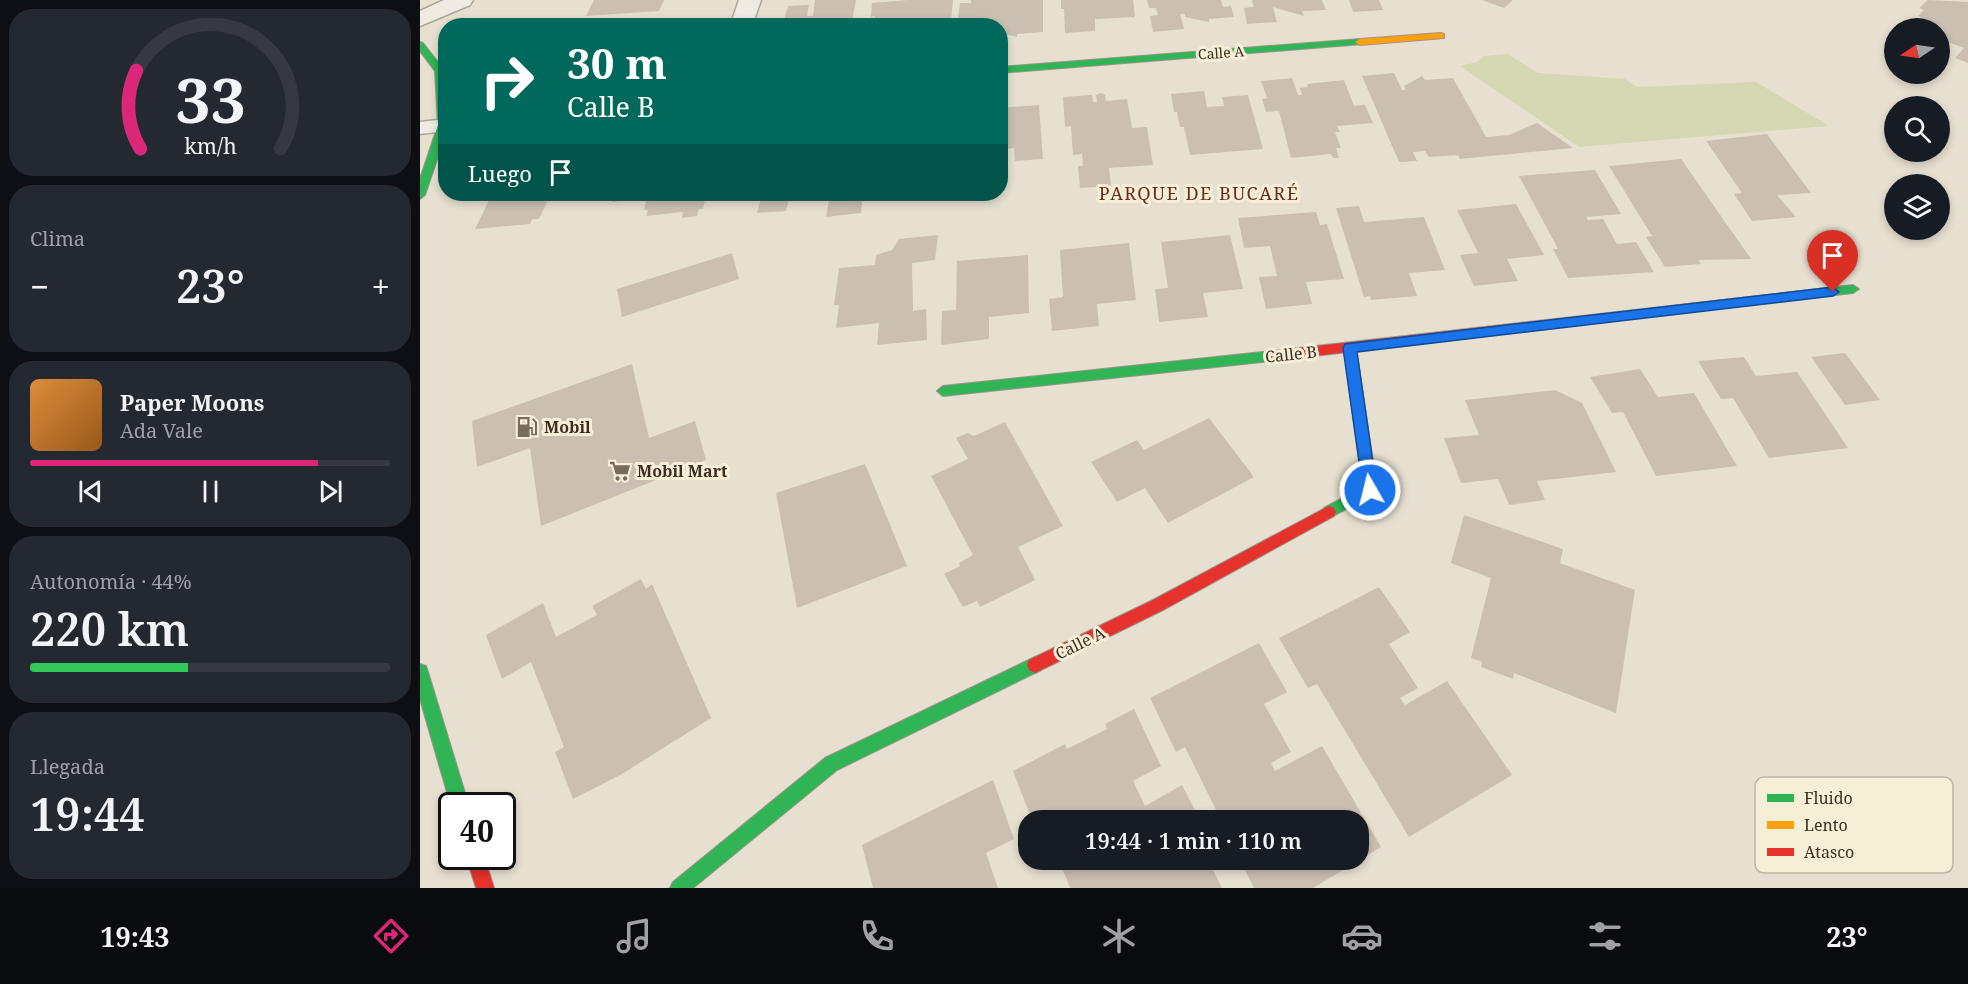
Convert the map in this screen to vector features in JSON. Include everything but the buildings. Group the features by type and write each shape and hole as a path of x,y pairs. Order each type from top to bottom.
{"street":[{"path":"420,19 462,0"},
{"path":"744,18 750,0"},
{"name":"Calle A","path":"1008,69 1441,36"},
{"path":"420,45 438,68"},
{"path":"420,195 436,126 438,98"},
{"name":"Calle B","path":"943,391 1350,348 1853,289"},
{"name":"Calle A","path":"679,888 831,764 1158,605 1370,490 1350,348"},
{"path":"420,672 456,792"},
{"path":"479,870 484,888"}],"green space":[{"path":"1507,54 1538,73 1625,79 1637,87 1756,82 1829,126 1579,147 1460,66 1477,62 1484,56"}],"traffic: fast":[{"path":"1008,69 1360,42"},
{"path":"420,45 438,68"},
{"path":"420,195 438,140"},
{"path":"1679,309 1853,289"},
{"path":"1329,512 1370,490 1350,348"},
{"path":"943,391 1272,356"},
{"path":"679,888 831,764 1035,665"},
{"path":"420,672 456,792"}],"traffic: slow":[{"path":"1360,42 1441,36"}],"traffic: jam":[{"path":"1272,356 1679,309"},
{"path":"1035,665 1158,605 1329,512"},
{"path":"479,870 485,888"}],"place":[{"name":"Mobil","path":"527,427"},
{"name":"Mobil Mart","path":"620,471"}],"district":[{"name":"PARQUE DE BUCARÉ","path":"1199,194"}],"route":[{"path":"1370,490 1350,348 1833,292"}]}
